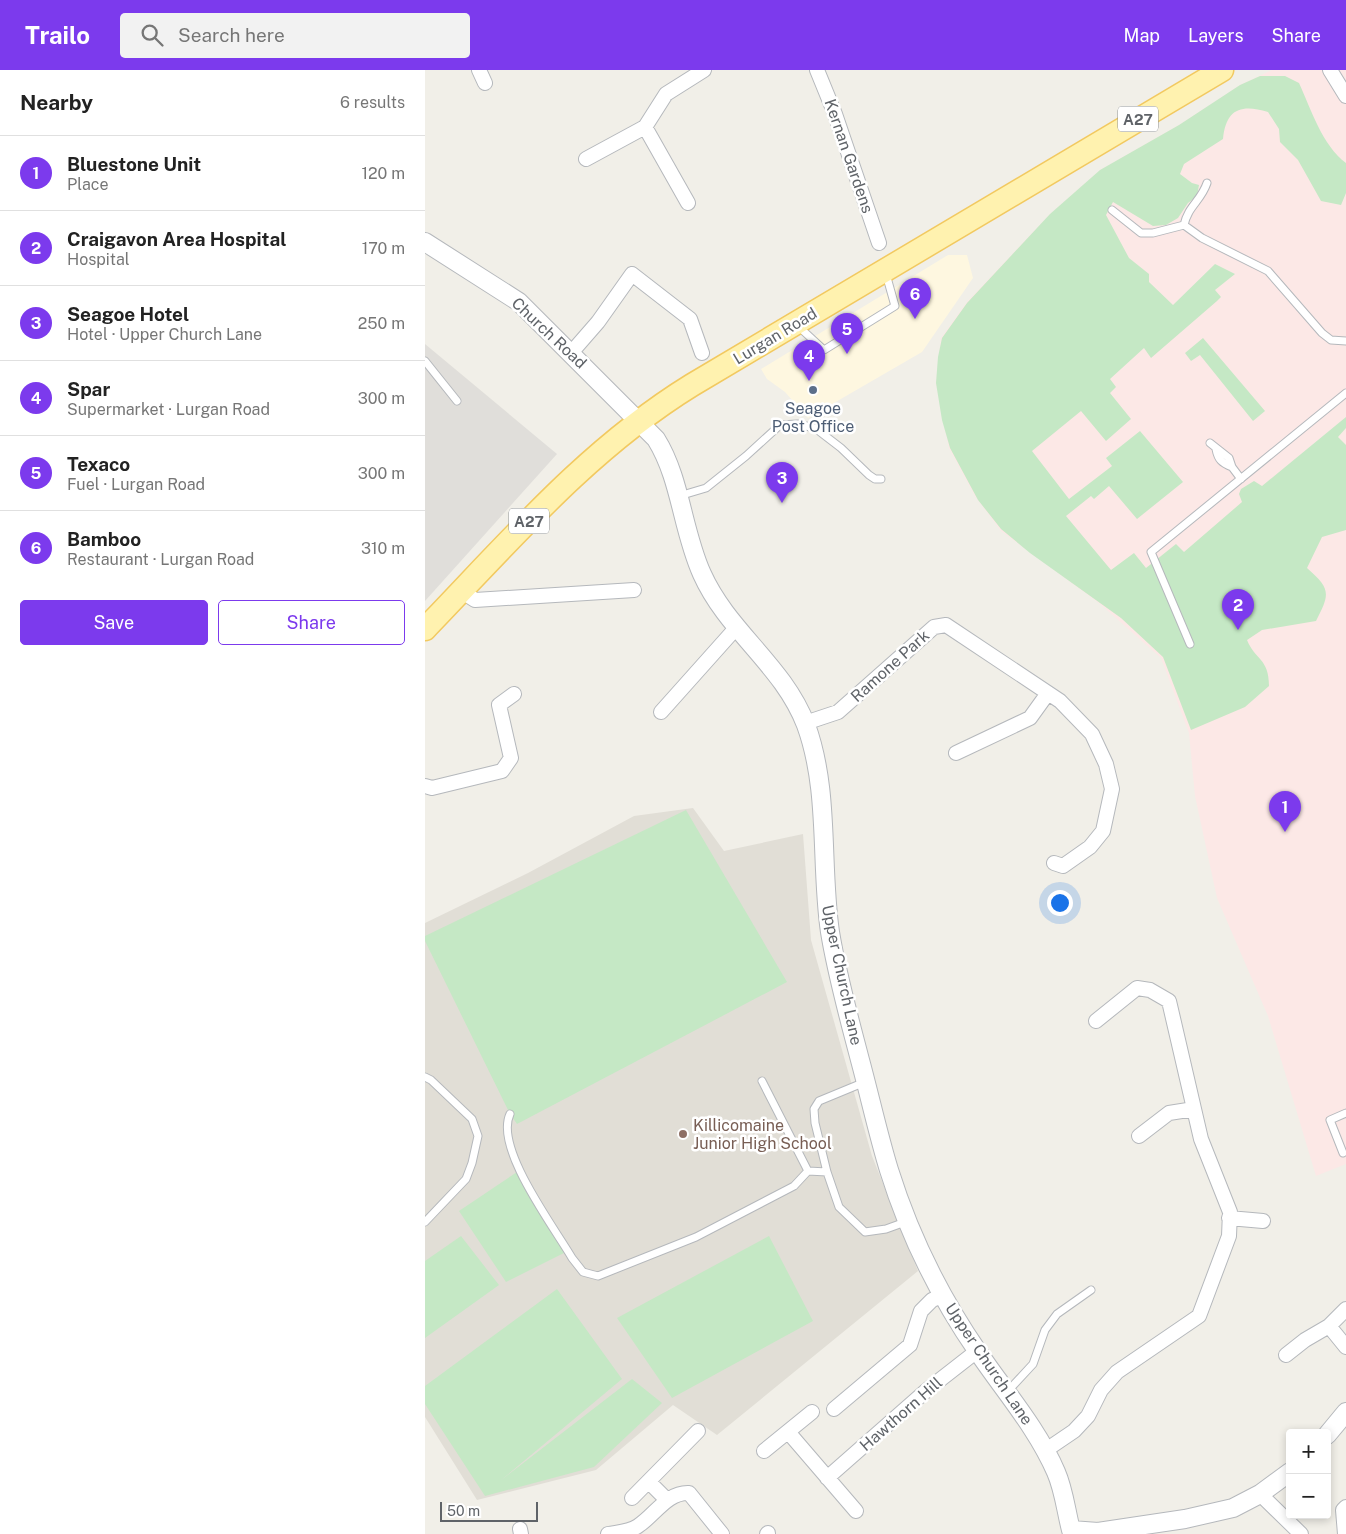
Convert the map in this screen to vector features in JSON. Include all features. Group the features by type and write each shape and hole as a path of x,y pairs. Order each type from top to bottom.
{"main road":[{"name":"Lurgan Road","path":"425,629 577,472 639,420 692,384 1222,70"}],"street":[{"path":"479,70 485,83"},
{"path":"586,159 645,127 666,94 704,70"},
{"name":"Kernan Gardens","path":"817,70 835,114 879,243"},
{"path":"1331,71 1346,96"},
{"path":"645,127 688,203"},
{"name":"Church Road","path":"425,242 519,302 639,420"},
{"path":"571,353 598,322 632,274 690,319 702,353"},
{"name":"Upper Church Lane","path":"639,420 667,457 690,544 702,574 716,601 737,628 776,671 793,697 805,723 814,750 818,776 830,933 889,1171 926,1261 944,1295 977,1351 1046,1450 1062,1488 1070,1532"},
{"path":"461,591 475,600 634,590"},
{"name":"Ramone Park","path":"805,723 839,712 934,627 946,625 1061,701 1092,734 1106,764 1112,790 1103,831 1090,847 1063,866 1054,863"},
{"path":"661,712 737,628"},
{"path":"957,753 1030,718 1049,693"},
{"path":"425,786 432,788 502,771 511,758 499,705 514,694"},
{"path":"1046,1450 1074,1431 1088,1416 1101,1390 1117,1372 1199,1316 1229,1236 1230,1212 1201,1139 1169,1001 1150,990 1137,988 1097,1021"},
{"path":"1139,1136 1169,1113 1194,1109"},
{"path":"1229,1218 1263,1220"},
{"path":"833,1409 868,1374 909,1345 921,1311 932,1300 944,1295"},
{"path":"1286,1355 1305,1340 1329,1326 1346,1309"},
{"path":"1329,1326 1346,1346"},
{"name":"Hawthorn Hill","path":"827,1478 927,1390 977,1351"},
{"path":"765,1451 812,1412"},
{"path":"1331,1430 1346,1412"},
{"path":"632,1498 698,1431"},
{"path":"789,1432 856,1511"},
{"path":"1070,1532 1099,1532 1185,1519 1233,1508 1260,1494 1287,1474"},
{"path":"649,1482 667,1500"},
{"path":"608,1534 629,1531 639,1525 667,1500 680,1493 689,1493 722,1534"},
{"path":"1260,1494 1301,1534"},
{"path":"1345,1534 1343,1510 1346,1507"}],"lane":[{"path":"1184,225 1191,208 1202,196 1207,183"},
{"path":"1112,210 1141,233 1153,233 1184,225 1203,238 1268,271 1322,334 1331,340 1346,341"},
{"path":"796,324 824,350 895,306 885,271"},
{"path":"425,361 457,401"},
{"path":"1189,644 1151,552 1346,392"},
{"path":"678,496 706,488 747,456 779,425 797,424 815,428 841,448 875,480 881,480"},
{"path":"1210,443 1223,464 1232,467 1241,479"},
{"path":"425,1077 431,1080 472,1120 478,1136 466,1179 425,1222"},
{"path":"762,1082 808,1170"},
{"path":"866,1082 819,1101 814,1110 815,1123 827,1172 839,1207 865,1232 909,1221"},
{"path":"1343,1153 1330,1120 1346,1113"},
{"path":"510,1114 506,1123 507,1135 514,1161 572,1258 583,1272 598,1276 697,1237 794,1186 808,1170"},
{"path":"808,1170 827,1172"},
{"path":"1007,1392 1033,1364 1045,1330 1057,1314 1091,1290"}],"shaded area":[{"path":"1272,70 1346,70 1346,1164 1316,1176 1268,1016 1217,898 1195,796 1189,733 1161,658 1099,603 1001,531 975,496 949,448 936,383 941,338 967,302 1050,214 1100,170 1179,125 1240,85"},
{"path":"948,255 967,255 973,278 922,352 808,418 785,392 767,379 761,369"},
{"path":"425,344 557,454 425,601"},
{"name":"Killicomaine Junior High School","path":"693,808 724,851 803,834 811,940 872,1156 918,1271 717,1435 673,1405 596,1470 477,1500 425,1417 425,923 528,873 634,816"}],"green space":[{"path":"1260,76 1285,76 1299,83 1324,137 1330,147 1346,163 1346,193 1341,205 1321,201 1298,160 1280,142 1279,129 1268,112 1250,109 1236,111 1231,115 1227,121 1223,139 1184,164 1180,174 1192,183 1199,185 1197,196 1188,203 1178,218 1166,225 1153,226 1113,202 1106,215 1129,258 1149,274 1149,282 1173,305 1215,264 1235,274 1215,290 1221,297 1217,301 1151,358 1144,348 1110,379 1116,387 1110,393 1131,419 1106,441 1081,411 1032,451 1069,499 1112,466 1106,458 1140,431 1183,482 1137,519 1109,486 1094,499 1091,496 1066,516 1111,570 1134,553 1146,568 1176,544 1184,552 1242,502 1239,494 1241,489 1254,481 1262,486 1346,417 1346,428 1338,437 1346,445 1346,530 1322,537 1307,568 1321,581 1326,592 1321,612 1316,621 1262,630 1247,640 1267,670 1269,686 1245,707 1191,730 1163,657 1121,618 1030,553 1001,529 978,500 950,448 942,420 936,383 938,357 942,338 967,303 1050,214 1100,170 1179,125 1240,85"},
{"path":"1203,338 1265,411 1253,421 1200,355 1191,361 1185,353"},
{"path":"686,810 787,982 517,1124 510,1114 425,941 425,936"},
{"path":"520,1170 568,1251 506,1282 459,1211"},
{"path":"461,1236 499,1285 425,1338 425,1261"},
{"path":"769,1236 813,1321 672,1398 617,1318"},
{"path":"557,1289 622,1379 500,1481 632,1379 662,1403 594,1467 485,1496 425,1404 425,1386"}],"place":[{"name":"Bamboo","path":"915,319"},
{"name":"Texaco","path":"847,354"},
{"name":"Spar","path":"809,381"},
{"name":"Seagoe Post Office","path":"813,390"},
{"name":"Seagoe Hotel","path":"782,503"},
{"name":"Craigavon Area Hospital","path":"1238,630"},
{"name":"Bluestone Unit","path":"1285,832"},
{"name":"Killicomaine Junior High School","path":"683,1134"}]}
